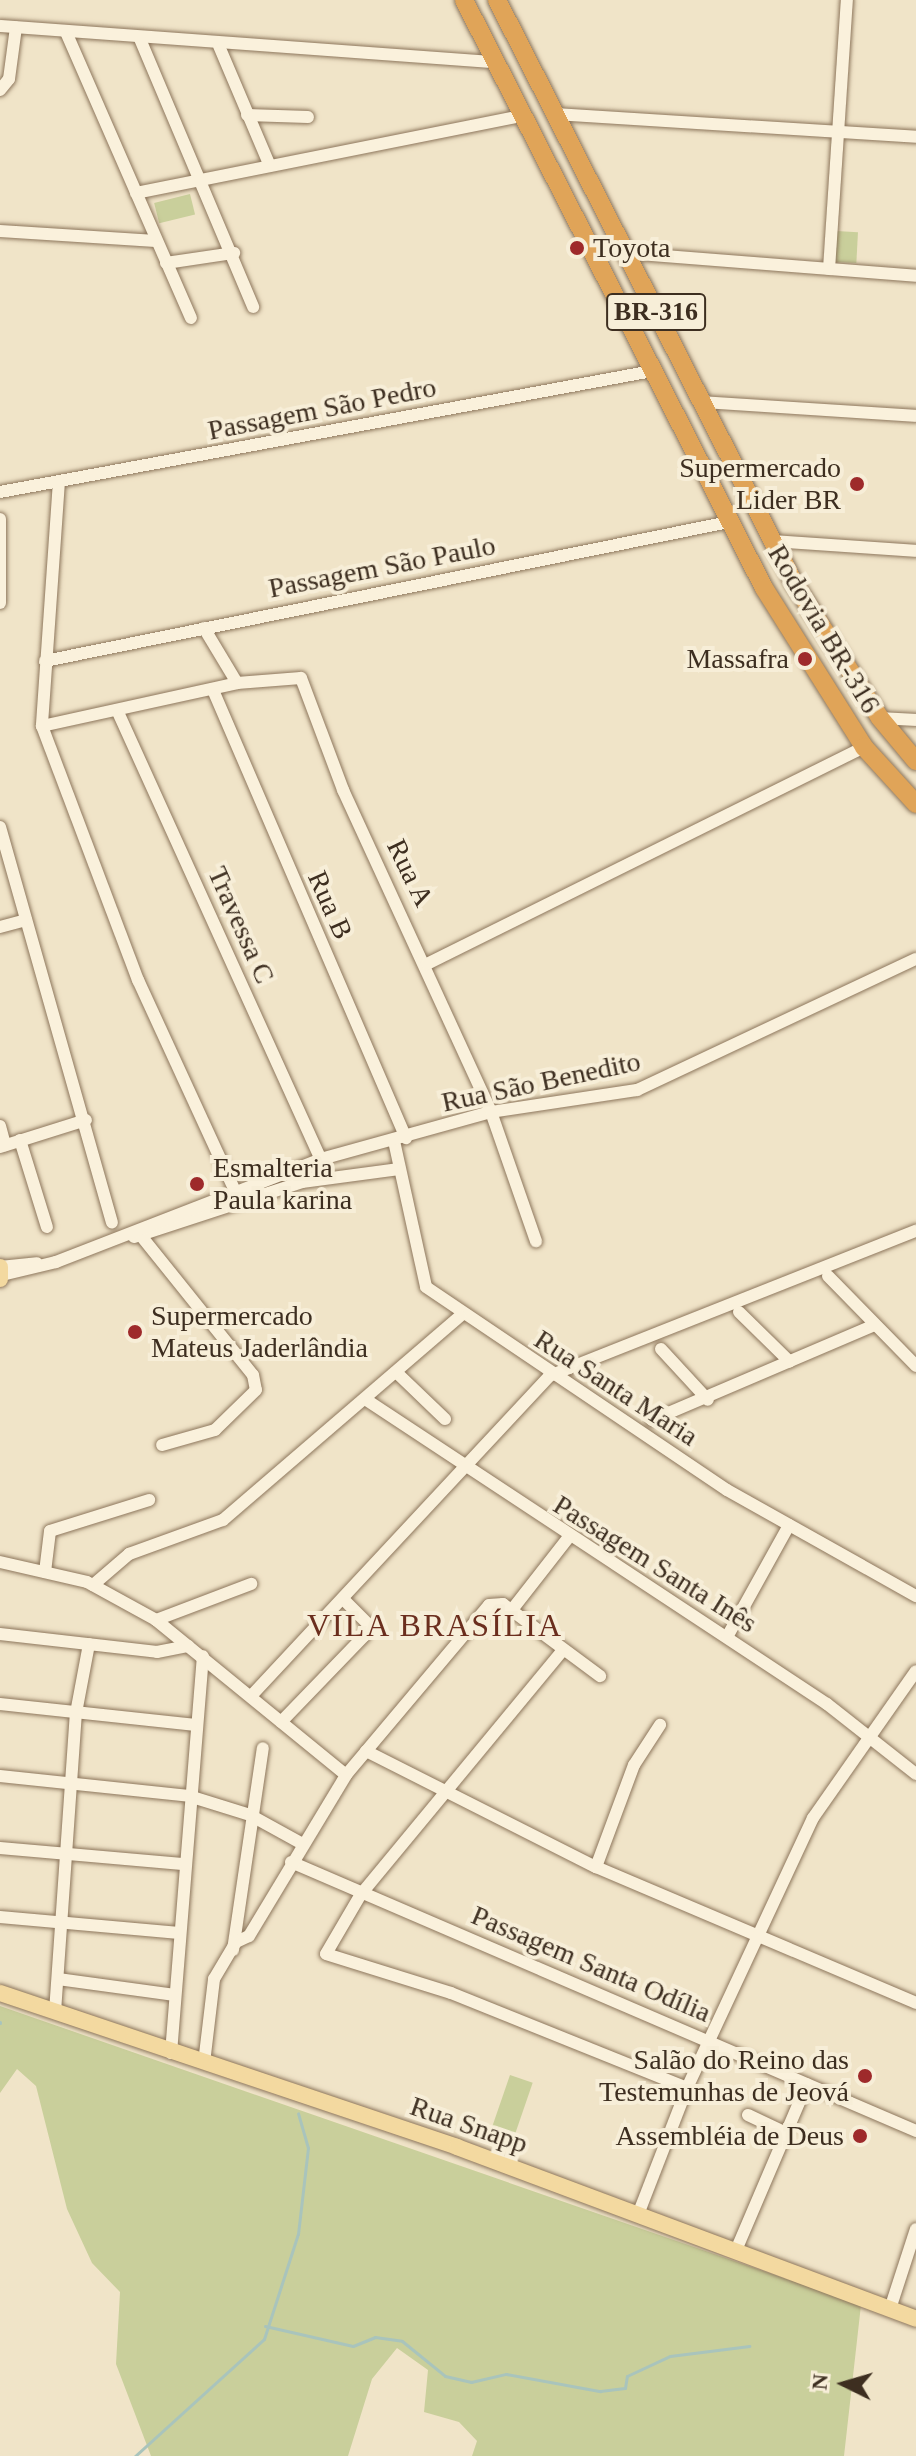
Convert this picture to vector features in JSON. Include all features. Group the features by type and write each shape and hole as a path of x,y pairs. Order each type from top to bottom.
{"highway":[{"name":"Rodovia BR-316","path":"464,0 729,522 805,659 864,747 916,804"},
{"name":"Rodovia BR-316","path":"497,0 771,541 816,622 880,718"},
{"path":"538,145 560,170 606,260 630,260"},
{"path":"615,299 637,300 667,358 690,379"},
{"name":"BR-316","path":"880,718 916,761"}],"main road":[{"name":"Rua Snapp","path":"0,1993 639,2212 916,2319"}],"street":[{"path":"829,269 847,0"},
{"path":"0,25 219,46 496,62"},
{"path":"0,90 9,79 16,27"},
{"path":"66,32 191,318"},
{"path":"140,39 203,179 253,307"},
{"path":"219,46 270,166"},
{"path":"555,114 916,137"},
{"path":"247,115 308,117"},
{"path":"136,193 523,116"},
{"path":"0,231 156,241"},
{"path":"166,263 234,253"},
{"path":"630,260 916,276"},
{"name":"Passagem São Pedro","path":"0,492 652,371"},
{"path":"702,402 916,416"},
{"path":"59,481 42,726 138,980 234,1189"},
{"path":"0,519 0,603"},
{"name":"Passagem São Paulo","path":"45,661 729,522"},
{"path":"771,541 916,551"},
{"path":"42,726 237,683 204,628"},
{"name":"Rua A","path":"237,683 276,677 301,678 343,790 427,964 491,1112 536,1241"},
{"name":"Rua B","path":"213,690 400,1140"},
{"name":"Travessa C","path":"117,710 321,1159"},
{"path":"880,718 916,720"},
{"path":"427,964 864,747"},
{"path":"0,827 86,1120 112,1222"},
{"path":"0,927 26,920"},
{"name":"Rua São Benedito","path":"0,1272 56,1262 234,1189 321,1159 400,1140 491,1112 650,1085 916,959"},
{"path":"0,1126 3,1146 86,1120"},
{"path":"20,1140 47,1227"},
{"name":"Rua Santa Maria","path":"400,1140 399,1169 420,1278 460,1316 549,1376 789,1525 916,1596"},
{"name":"Rua São Benedito","path":"119,1237 142,1237 302,1182 399,1169"},
{"path":"252,1695 465,1471 549,1376 916,1231"},
{"path":"142,1237 253,1375 256,1390 215,1430 162,1445"},
{"path":"828,1276 916,1366"},
{"path":"739,1312 790,1362"},
{"path":"93,1585 129,1554 223,1520 460,1316"},
{"path":"652,1420 708,1400 875,1325"},
{"path":"661,1349 708,1400"},
{"path":"396,1372 445,1419"},
{"name":"Passagem Santa Inês","path":"365,1399 465,1471 727,1637 873,1737 916,1774"},
{"path":"45,1572 50,1531 149,1500"},
{"path":"727,1637 789,1525"},
{"path":"507,1608 568,1538"},
{"path":"0,1562 93,1585 156,1620 252,1695 346,1775"},
{"path":"156,1620 251,1584"},
{"path":"281,1722 364,1636 369,1625 343,1599"},
{"path":"204,2063 214,1979 346,1775 489,1605 507,1608 600,1676"},
{"path":"0,1634 157,1652 188,1646"},
{"path":"55,2012 63,1853 76,1713 89,1644"},
{"path":"563,1650 455,1789 441,1794 361,1894 326,1954 451,1993 687,2088"},
{"path":"171,2053 182,1864 203,1656"},
{"path":"639,2212 687,2088 813,1818 873,1737 916,1671"},
{"path":"0,1704 196,1725"},
{"path":"596,1867 634,1765 660,1725"},
{"path":"233,1950 250,1815 263,1748"},
{"path":"366,1751 441,1794 596,1867 755,1939 916,2003"},
{"path":"0,1776 71,1781 189,1796 250,1815 301,1843"},
{"path":"0,1848 182,1864"},
{"name":"Passagem Santa Odília","path":"291,1862 916,2131"},
{"path":"0,1917 179,1933"},
{"path":"58,1979 175,1995"},
{"path":"737,2248 807,2084"},
{"path":"748,2115 786,2133"},
{"path":"890,2309 915,2237"}],"green space":[{"path":"190,194 195,214 159,223 154,203"},
{"path":"836,231 858,232 856,263 834,262"},
{"path":"0,2006 861,2305 844,2456 472,2456 477,2441 459,2422 424,2412 428,2370 397,2348 372,2379 348,2456 151,2456 116,2364 120,2292 92,2263 67,2209 36,2086 17,2069 0,2093"},
{"path":"510,2075 533,2083 514,2138 491,2130"}],"waterway":[{"path":"135,2456 264,2339 298,2234 308,2148 298,2113"},
{"path":"265,2326 353,2346 375,2337 402,2341 445,2376 471,2382 506,2374 600,2391 625,2388 627,2376 670,2356 749,2346"}],"place":[{"name":"Toyota","path":"577,248"},
{"name":"Supermercado Lider BR","path":"857,484"},
{"name":"Massafra","path":"805,659"},
{"name":"Esmalteria Paula karina","path":"197,1184"},
{"name":"Supermercado Mateus Jaderlândia","path":"135,1332"},
{"name":"Salão do Reino das Testemunhas de Jeová","path":"865,2076"},
{"name":"Assembléia de Deus","path":"860,2136"}],"district":[{"name":"VILA BRASÍLIA","path":"435,1625"}]}
